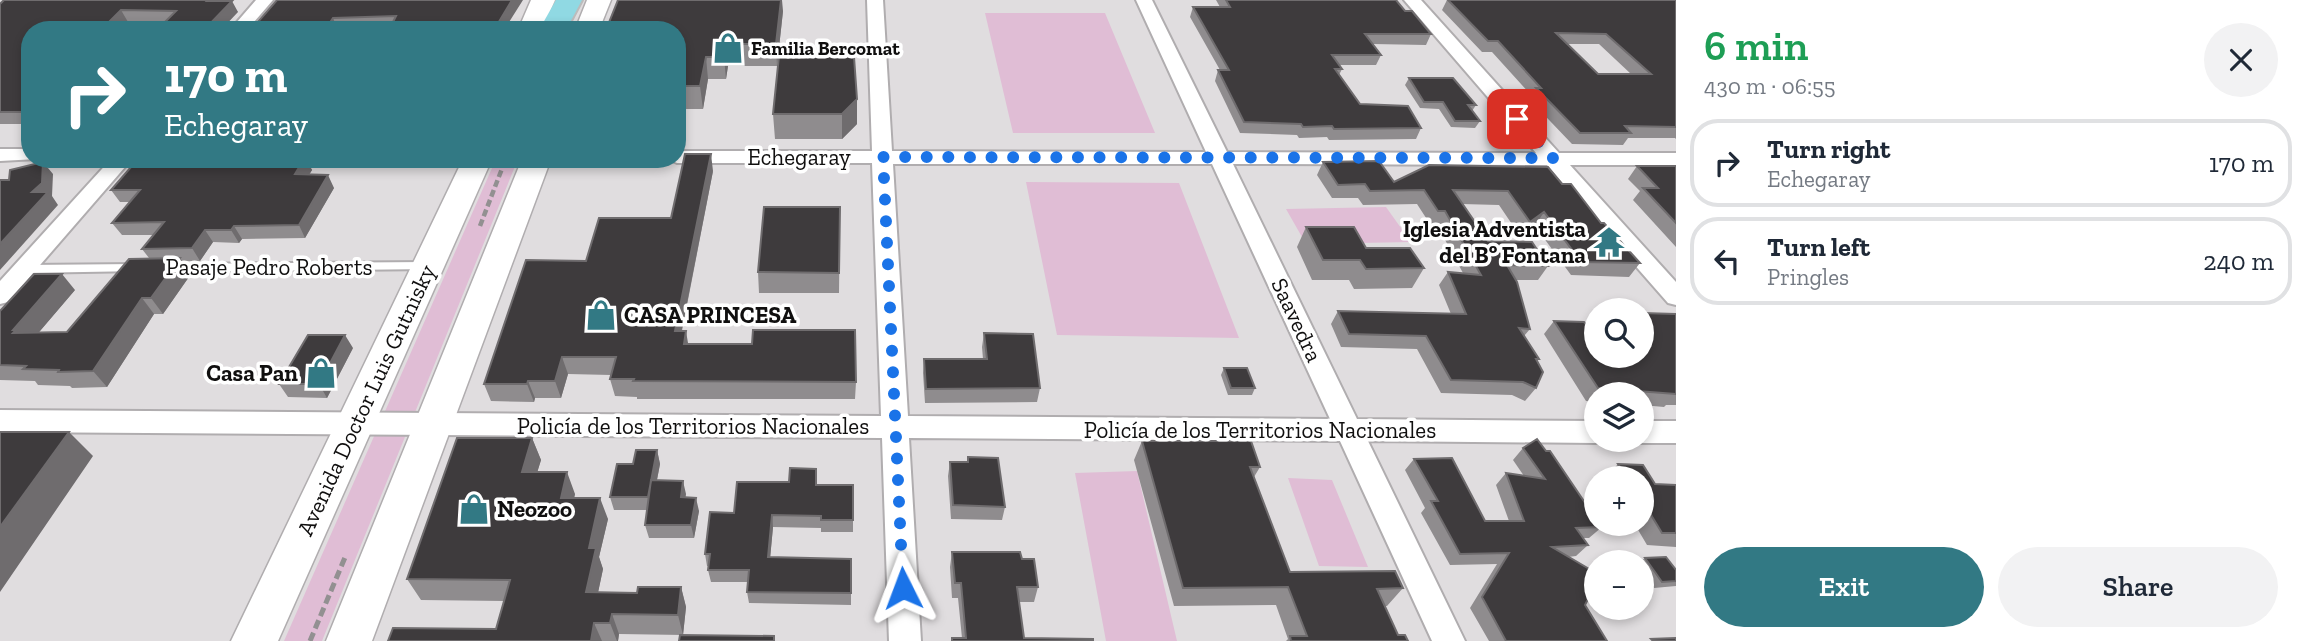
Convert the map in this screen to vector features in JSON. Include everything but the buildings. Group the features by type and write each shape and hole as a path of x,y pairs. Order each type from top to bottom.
{"main road":[{"path":"534,21 543,0"},
{"path":"557,21 570,0"},
{"path":"567,21 570,0"},
{"path":"591,21 599,0"},
{"name":"Avenida Doctor Luis Gutnisky","path":"254,641 474,168"},
{"path":"349,641 534,168"}],"street":[{"path":"246,21 265,0"},
{"path":"875,0 905,641"},
{"name":"Saavedra","path":"1144,0 1449,641"},
{"path":"1412,0 1676,297"},
{"path":"0,155 21,155"},
{"name":"Echegaray","path":"686,157 1676,159"},
{"path":"0,296 114,168"},
{"name":"Policía de los Territorios Nacionales","path":"0,421 1584,432"},
{"path":"1654,432 1676,432"}],"lane":[{"name":"Pasaje Pedro Roberts","path":"24,269 429,266"}],"shaded area":[{"path":"985,13 1105,13 1155,133 1013,133"},
{"path":"492,168 514,168 322,641 284,641"},
{"path":"1026,182 1179,183 1239,338 1057,335"},
{"path":"1386,207 1411,242 1306,244 1286,209"},
{"path":"1137,471 1177,641 1106,641 1075,473"},
{"path":"1288,478 1332,480 1368,567 1319,566"}],"place":[{"name":"Familia Bercomat","path":"728,48"},
{"name":"Iglesia Adventista del Bº Fontana","path":"1609,242"},
{"name":"CASA PRINCESA","path":"601,315"},
{"name":"Casa Pan","path":"321,373"},
{"name":"Neozoo","path":"474,509"}],"route":[{"path":"903,588 883,157 1553,158 1517,119"}]}
